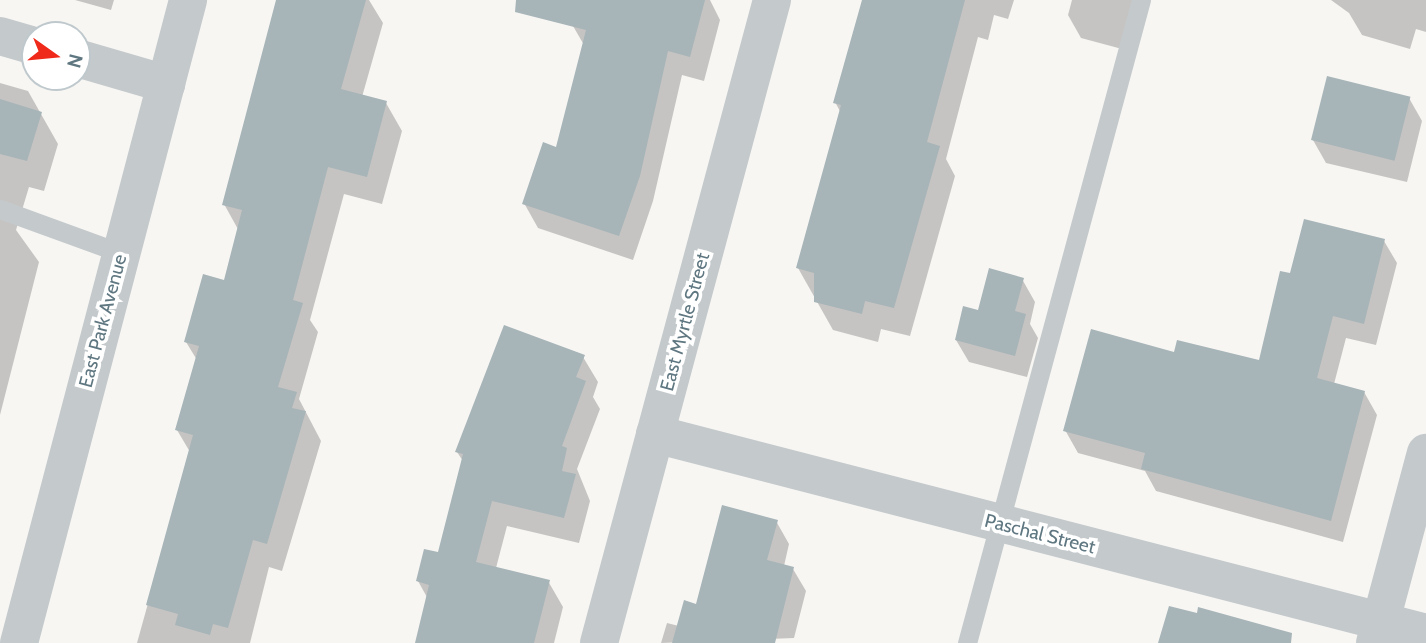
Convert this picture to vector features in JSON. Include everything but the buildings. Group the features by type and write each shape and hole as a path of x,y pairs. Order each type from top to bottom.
{"street":[{"name":"East Park Avenue","path":"19,643 188,0"},
{"name":"East Myrtle Street","path":"599,643 772,0"},
{"path":"0,36 21,42"},
{"path":"91,62 166,84"},
{"name":"Paschal Street","path":"655,434 999,523 1378,632 1426,633"},
{"path":"1378,632 1426,453"}],"lane":[{"path":"967,643 1141,0"},
{"path":"0,209 121,253"}]}
